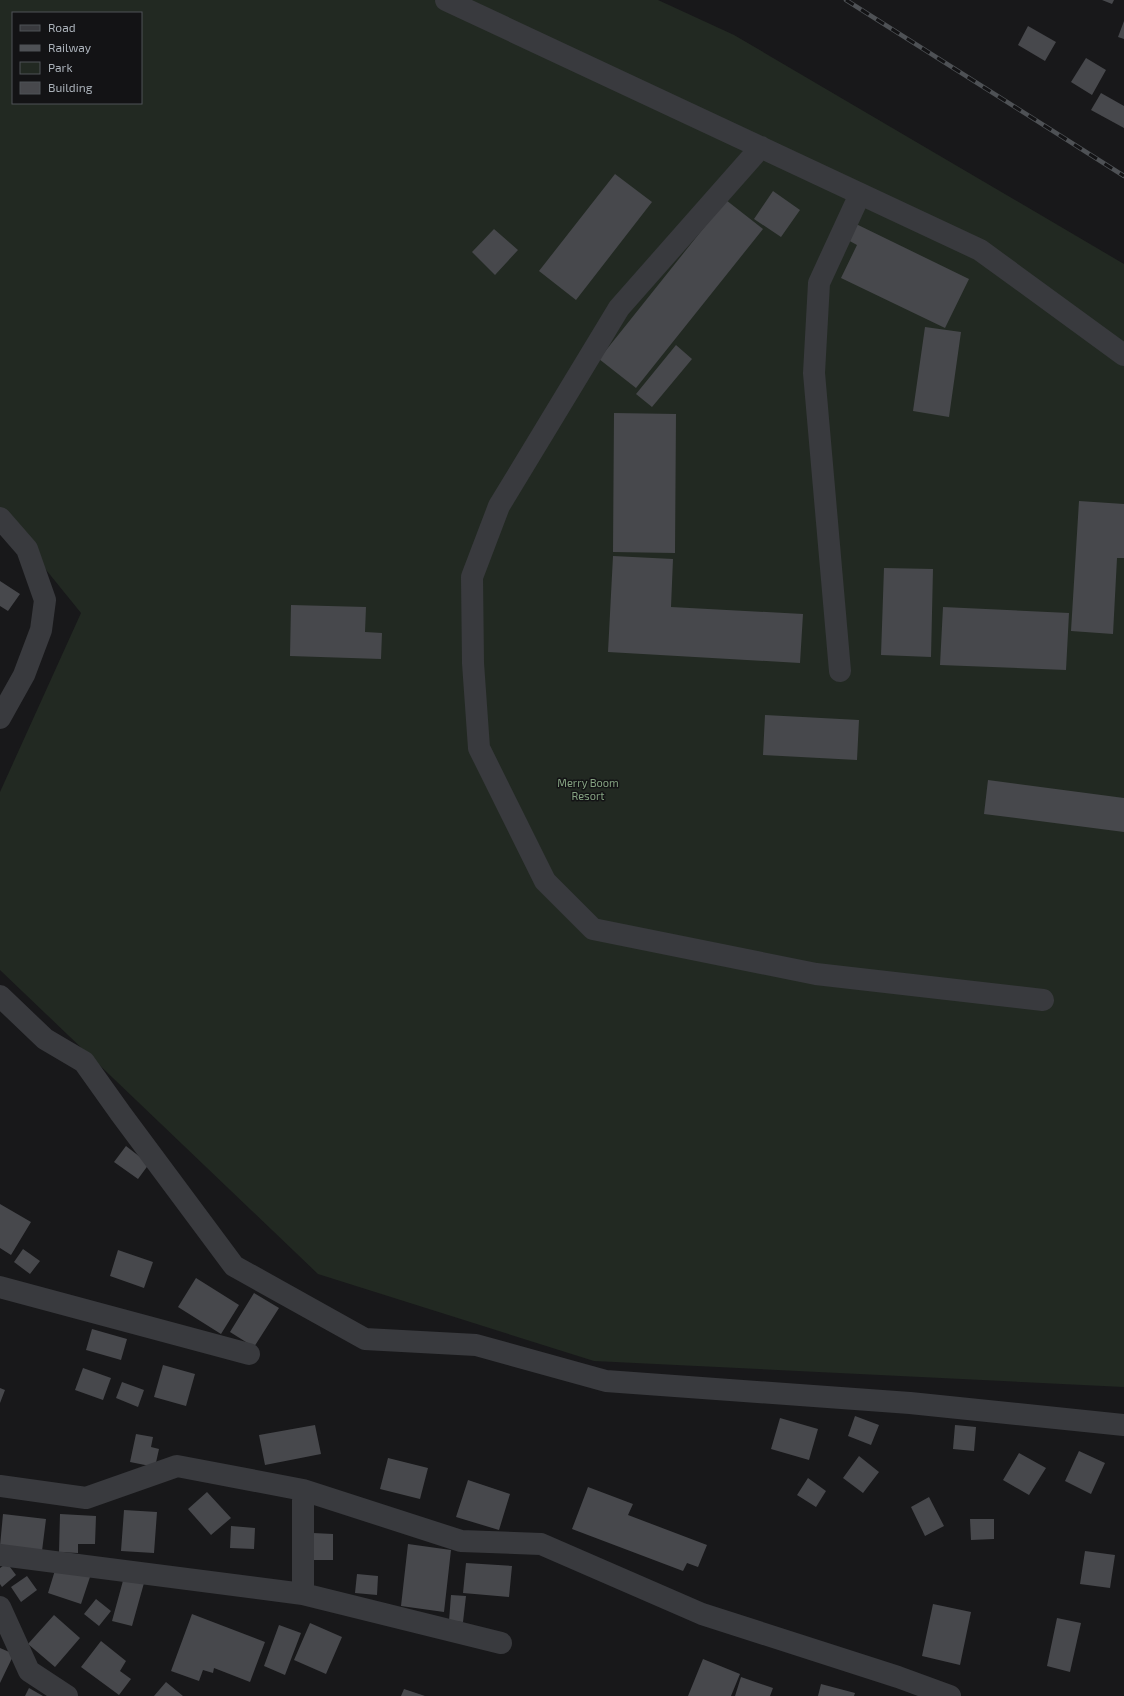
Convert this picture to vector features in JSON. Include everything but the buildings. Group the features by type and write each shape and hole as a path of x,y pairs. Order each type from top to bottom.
{"street":[{"path":"446,0 980,250 1124,355"},
{"path":"761,147 619,308 499,506 472,577 473,663 479,748 545,881 593,929 816,974 1043,1000"},
{"path":"840,671 814,373 818,283 860,194"},
{"path":"0,518 27,549 45,600 41,630 24,675 0,718"},
{"path":"0,996 45,1039 84,1062 234,1266 365,1339 476,1345 606,1381 910,1403 1124,1425"},
{"path":"0,1287 249,1354"},
{"path":"0,1486 86,1498 176,1466 303,1490 461,1542 541,1544 702,1614 898,1676 950,1696"},
{"path":"303,1490 303,1594"},
{"path":"0,1555 303,1594 501,1643"},
{"path":"0,1607 29,1671 66,1696"}],"green space":[{"name":"Merry Boom Resort","path":"0,0 658,0 734,35 1124,264 1124,1387 594,1361 318,1274 0,970 0,792 81,613 0,513"}],"railway":[{"path":"846,0 1124,176"}]}
